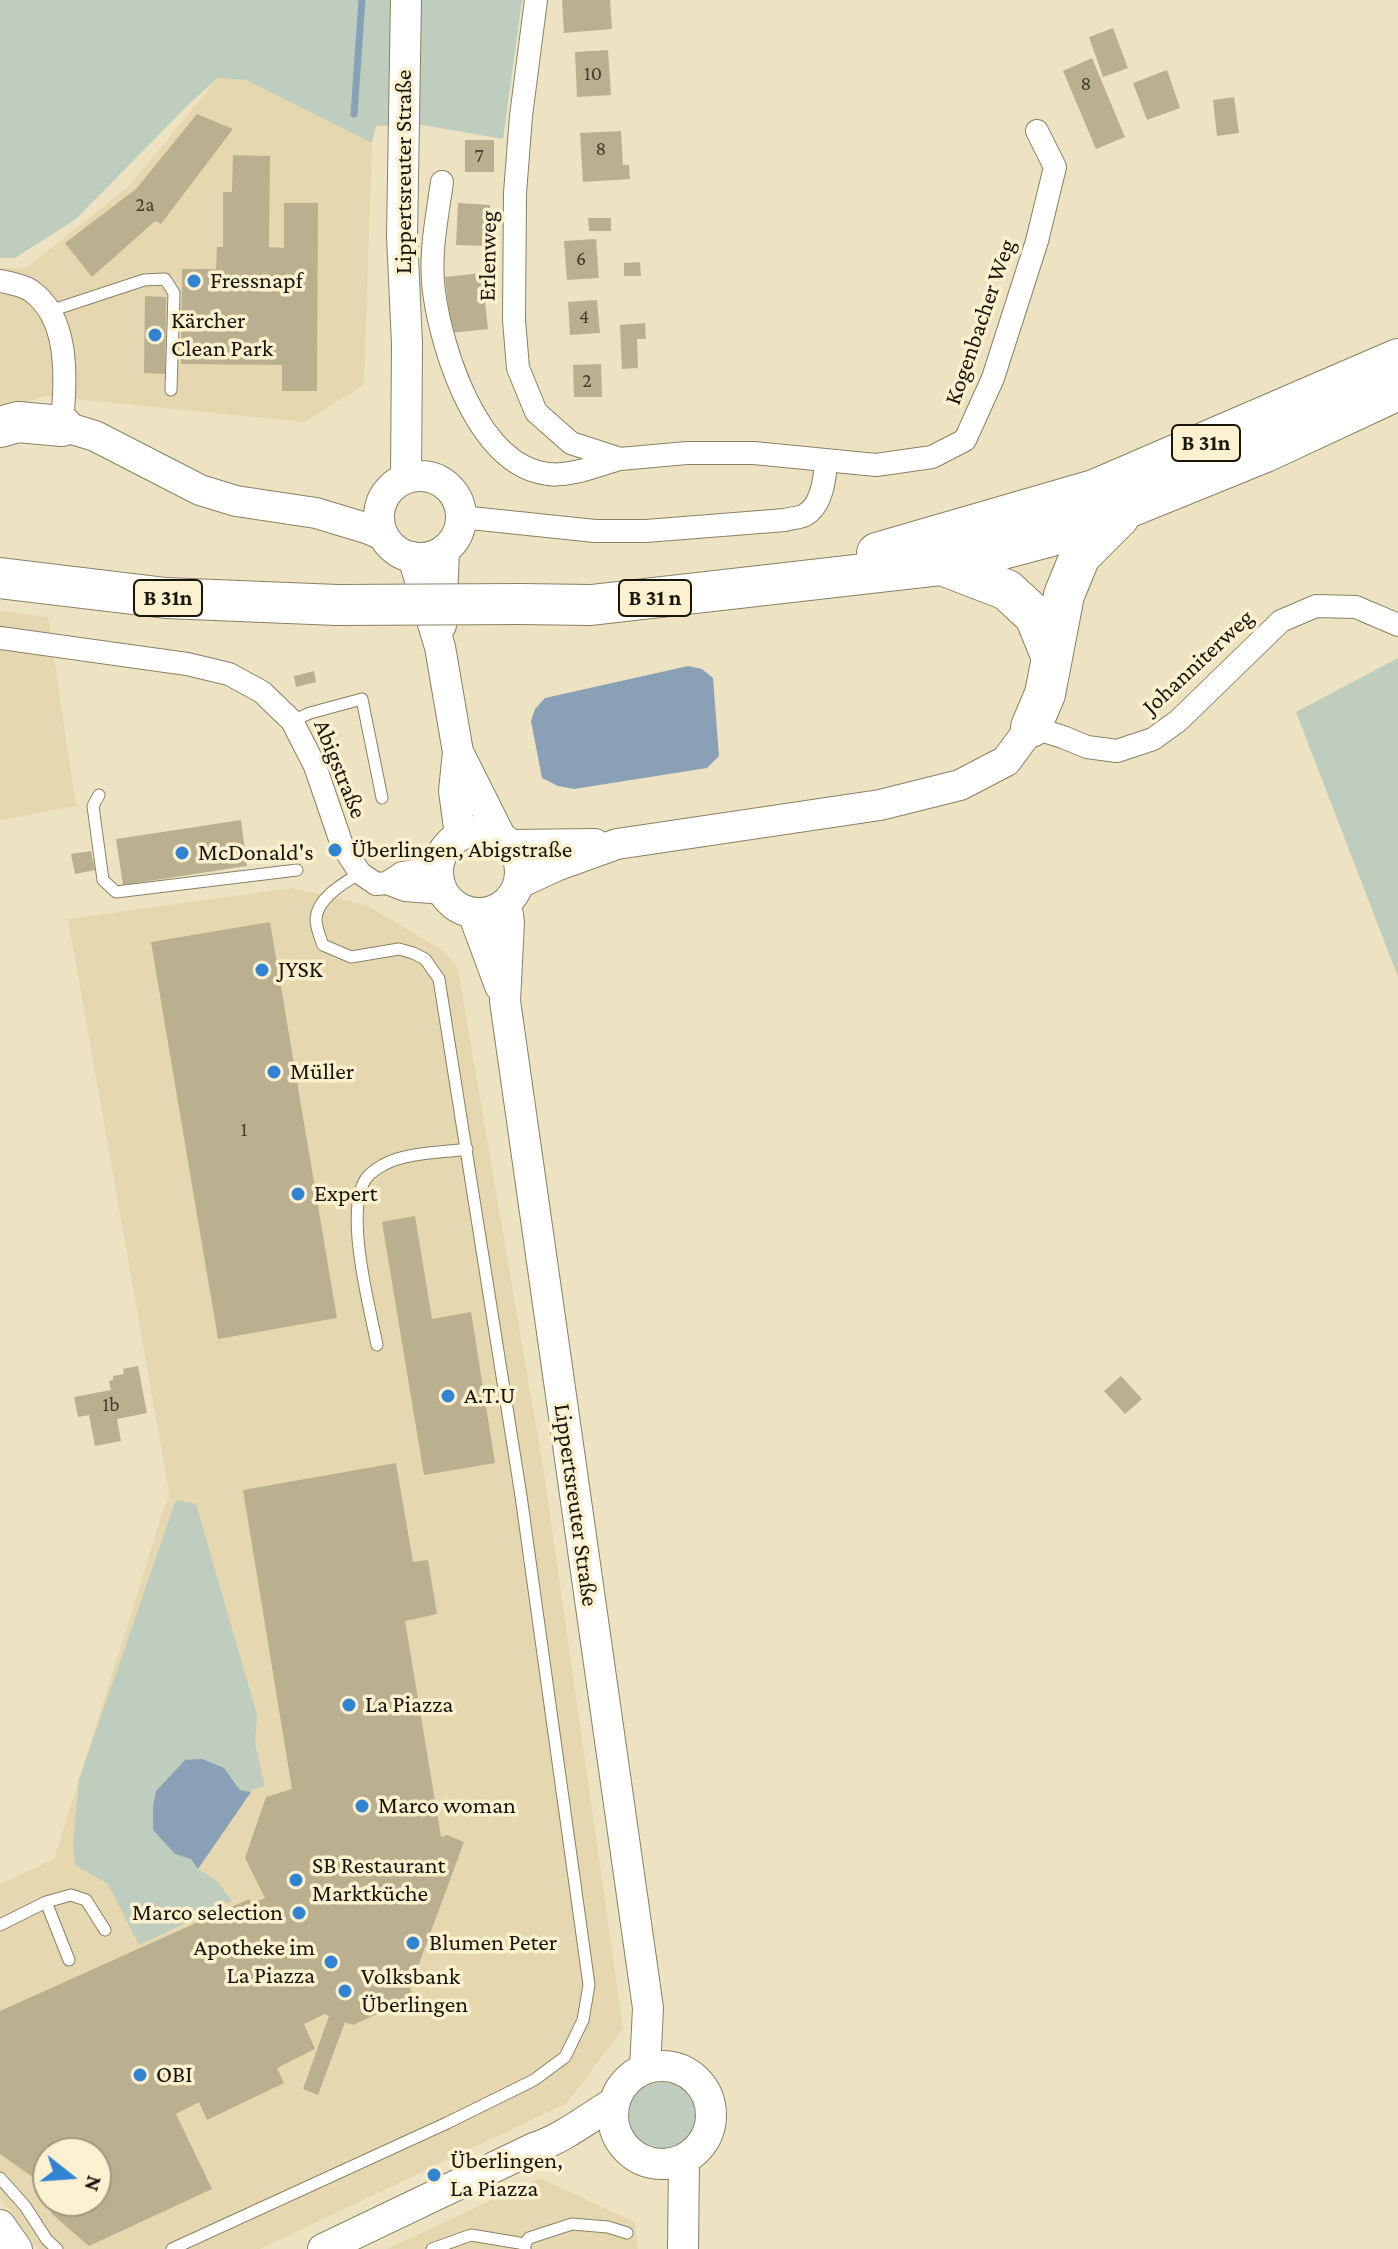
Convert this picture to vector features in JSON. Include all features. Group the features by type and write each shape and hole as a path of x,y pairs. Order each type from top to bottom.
{"highway":[{"name":"B 31n","path":"789,581 1094,490 1398,359"},
{"name":"B 31n","path":"789,581 942,565 1048,537 1265,452 1398,390"},
{"path":"0,427 18,422 62,426"},
{"name":"B 31n","path":"1052,658 1064,595 1080,556 1127,508"},
{"name":"B 31n","path":"942,565 1007,590 1035,616 1052,658"},
{"name":"B 31n","path":"0,578 166,598 337,605 520,604"},
{"name":"B 31 n","path":"520,604 591,605 789,581"},
{"path":"1031,727 1045,694 1052,658"}],"main road":[{"name":"Lippertsreuter Straße","path":"406,0 402,236 417,477"},
{"path":"62,426 95,436 212,494 236,501 316,513 383,535"},
{"path":"417,477 447,486 459,506 461,517 453,540 444,550 432,556 413,557 395,550 383,535 379,523 379,511 388,490 417,477"},
{"path":"316,513 349,503 383,499"},
{"path":"440,647 444,550"},
{"path":"413,557 440,647 458,752 454,791 460,835"},
{"path":"617,844 556,866 512,893 496,909 485,913 473,913 451,903 441,880 442,854 450,843 460,835 480,831 505,840 617,844 880,805 927,795 960,785 1006,761 1031,727"},
{"path":"458,752 519,863 512,893"},
{"name":"Lippertsreuter Straße","path":"512,893 505,1001 648,2008 645,2069"},
{"name":"Lippertsreuter Straße","path":"473,913 505,1001"},
{"name":"Lippertsreuter Straße","path":"648,2008 678,2069"},
{"path":"661,2066 678,2069 693,2077 704,2089 710,2104 711,2121 707,2137 684,2160 659,2165 647,2162 636,2157 619,2139 613,2115 615,2102 631,2077 645,2069 661,2066"},
{"path":"323,2249 556,2140 615,2102"},
{"path":"556,2140 619,2139"},
{"path":"683,2245 684,2160"},
{"path":"647,2162 665,2195 683,2245"},
{"path":"0,2225 17,2249"}],"street":[{"name":"Erlenweg","path":"536,0 515,193 514,320 518,368 536,412 571,443 620,459"},
{"name":"Kogenbacher Weg","path":"826,461 876,465 932,457 965,440 993,378 1037,241 1055,167 1037,131"},
{"name":"Erlenweg","path":"442,182 433,249 434,291 445,341 476,419 500,450 515,463 548,474 578,471 620,459 687,453 754,453 826,461"},
{"path":"0,281 29,289 50,311 56,325 63,361 62,426"},
{"path":"461,517 595,531 646,531 785,520 806,514 818,499 825,479 826,461"},
{"name":"Johanniterweg","path":"1031,727 1087,747 1117,751 1153,739 1178,721 1281,621 1316,606 1356,607 1398,625"},
{"name":"Abigstraße","path":"0,638 187,664 229,674 262,692 292,721 315,766 342,845 360,873"},
{"path":"360,873 376,884 387,883 402,873 441,880"}],"lane":[{"path":"50,311 144,280 165,279 174,293 171,390"},
{"path":"292,721 362,699 382,798"},
{"path":"99,795 93,806 103,880 116,892 297,870"},
{"path":"172,2249 534,2080 565,2057 583,2020 589,1985 521,1496 439,979 425,959 413,953 399,949 351,957 323,945 316,922 317,911 342,884 360,873"},
{"path":"377,1345 357,1239 357,1203 366,1177 385,1164 408,1157 467,1149"},
{"path":"0,1925 46,1902 71,1895 86,1900 105,1930"},
{"path":"46,1902 69,1960"},
{"path":"0,2178 57,2249"},
{"path":"432,2249 471,2235 525,2246 529,2238 572,2224 608,2227 627,2233"}],"shaded area":[{"path":"218,78 246,80 372,143 364,385 304,422 45,396 0,410 0,268 26,268 129,186"},
{"path":"0,611 48,617 76,806 0,820"},
{"path":"292,888 366,905 444,951 458,969 544,1473 623,2028 567,2103 260,2249 38,2249 0,2198 0,1884 54,1859 169,1492 68,919"},
{"path":"539,2178 635,2222 638,2249 387,2249"}],"green space":[{"path":"0,0 522,0 503,139 423,125 376,126 372,143 246,80 218,78 76,219 15,258 0,258"},
{"path":"1398,658 1398,977 1296,712"},
{"path":"176,1500 196,1504 257,1715 255,1743 265,1786 251,1792 240,1790 234,1779 185,1760 156,1791 153,1830 175,1854 191,1858 198,1869 217,1881 232,1901 139,1945 108,1884 75,1865 73,1844 79,1780"},
{"path":"656,2082 670,2082 683,2087 693,2097 698,2117 693,2137 683,2147 670,2152 656,2152 643,2147 633,2137 628,2124 628,2110 633,2097 643,2087"}],"water":[{"path":"688,666 702,669 713,678 719,756 707,768 574,789 542,778 531,721 535,709 545,698"},
{"path":"202,1759 224,1768 240,1790 251,1792 198,1869 191,1859 175,1854 153,1830 153,1807 156,1791 185,1760"}],"building":[{"path":"562,0 610,0 612,29 564,33"},
{"path":"1113,28 1128,68 1103,77 1089,37"},
{"path":"608,50 611,95 577,97 575,52"},
{"path":"1092,58 1125,137 1096,149 1063,71"},
{"path":"1167,70 1180,108 1147,120 1133,83"},
{"path":"1234,97 1239,133 1217,136 1213,100"},
{"path":"197,114 233,129 161,224 155,221 92,277 65,243 136,189"},
{"path":"621,131 623,165 629,165 630,179 583,182 580,133"},
{"path":"465,140 494,140 494,172 465,172"},
{"path":"233,155 270,156 269,247 284,248 284,203 318,203 317,391 282,391 282,365 181,364 182,269 216,269 217,247 223,247 223,192 232,192"},
{"path":"458,203 490,205 489,246 456,245"},
{"path":"588,218 611,218 611,231 589,231"},
{"path":"596,239 599,278 567,280 564,241"},
{"path":"640,262 641,276 624,276 624,263"},
{"path":"482,273 488,329 451,333 445,277"},
{"name":"Kärcher Clean Park","path":"145,296 166,297 165,374 144,373"},
{"path":"597,300 600,333 570,335 568,302"},
{"path":"645,323 646,339 637,339 638,368 622,369 620,325"},
{"path":"601,364 602,397 574,397 573,365"},
{"path":"314,671 316,682 296,687 294,676"},
{"name":"McDonald's","path":"241,820 247,866 123,885 116,839"},
{"path":"91,851 95,870 75,874 71,854"},
{"path":"270,922 337,1318 218,1339 151,942"},
{"name":"A.T.U","path":"415,1216 432,1319 471,1312 495,1463 424,1475 382,1222"},
{"path":"138,1366 147,1413 117,1419 121,1441 95,1446 89,1415 78,1417 74,1397 111,1390 109,1381 113,1380 113,1376 124,1374 123,1369"},
{"path":"1121,1376 1142,1399 1125,1414 1104,1391"},
{"path":"396,1463 413,1562 428,1560 437,1614 405,1621 441,1837 447,1835 464,1842 410,1988 414,1997 353,2025 345,2022 318,2095 303,2089 329,2016 325,2014 304,2024 315,2049 277,2068 284,2083 207,2120 199,2102 176,2114 212,2189 89,2246 55,2217 112,2217 112,2137 32,2137 32,2176 0,2154 0,2011 249,1899 251,1904 265,1898 245,1858 266,1797 292,1789 243,1490"}],"waterway":[{"path":"354,114 362,0"}],"place":[{"name":"Fressnapf","path":"194,281"},
{"name":"Kärcher Clean Park","path":"155,335"},
{"name":"Überlingen, Abigstraße","path":"335,850"},
{"name":"McDonald's","path":"182,853"},
{"name":"JYSK","path":"262,970"},
{"name":"Müller","path":"274,1072"},
{"name":"Expert","path":"298,1194"},
{"name":"A.T.U","path":"448,1396"},
{"name":"La Piazza","path":"349,1705"},
{"name":"Marco woman","path":"362,1806"},
{"name":"SB Restaurant Marktküche","path":"296,1880"},
{"name":"Marco selection","path":"299,1913"},
{"name":"Blumen Peter","path":"413,1943"},
{"name":"Apotheke im La Piazza","path":"331,1962"},
{"name":"Volksbank Überlingen","path":"345,1991"},
{"name":"OBI","path":"140,2075"},
{"name":"Überlingen, La Piazza","path":"434,2175"}]}
